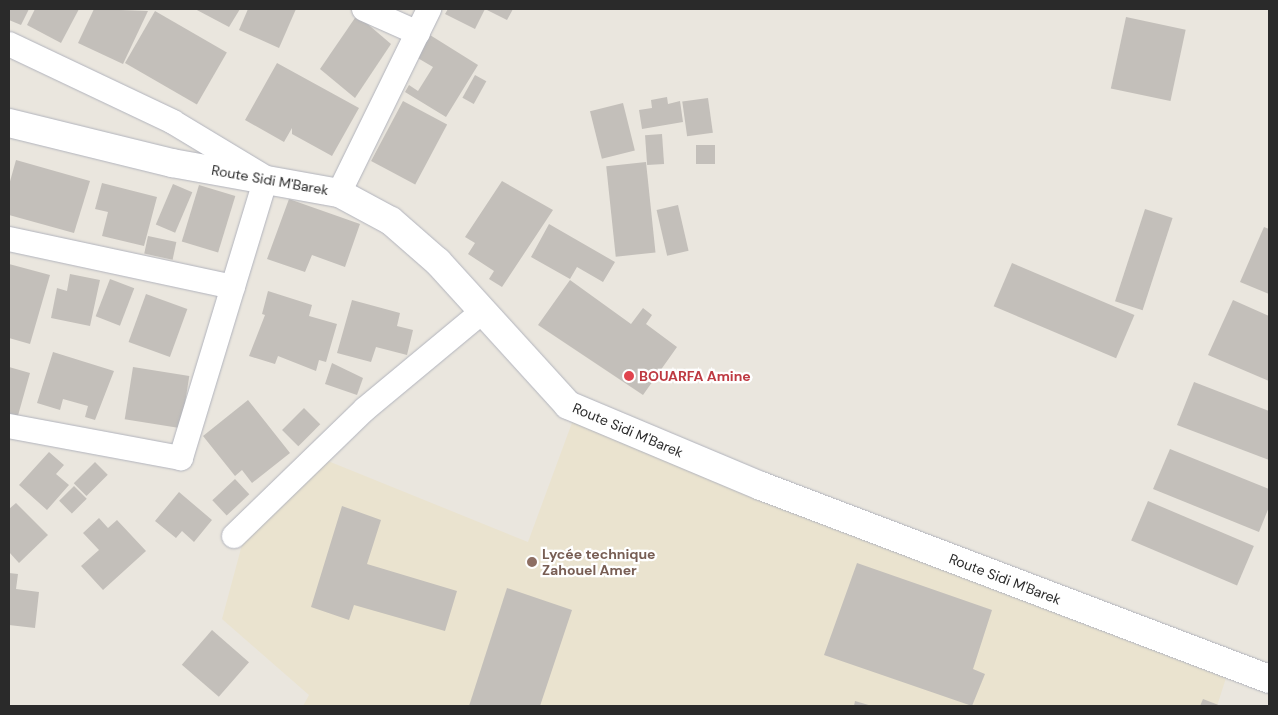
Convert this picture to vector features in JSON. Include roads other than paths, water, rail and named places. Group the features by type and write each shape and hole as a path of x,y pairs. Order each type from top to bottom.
{"main road":[{"name":"Route Sidi M'Barek","path":"9,123 172,163 266,178 339,193 391,221 438,262 568,405 761,486 1269,678"}],"street":[{"path":"364,9 418,34"},
{"path":"339,193 418,34 428,9"},
{"path":"9,44 173,122 266,178 181,458 9,426"},
{"path":"9,239 233,287"},
{"path":"234,536 365,409 482,312"}],"place":[{"name":"BOUARFA Amine","path":"629,376"},
{"name":"Lycée technique Zahouel Amer","path":"532,562"}]}
